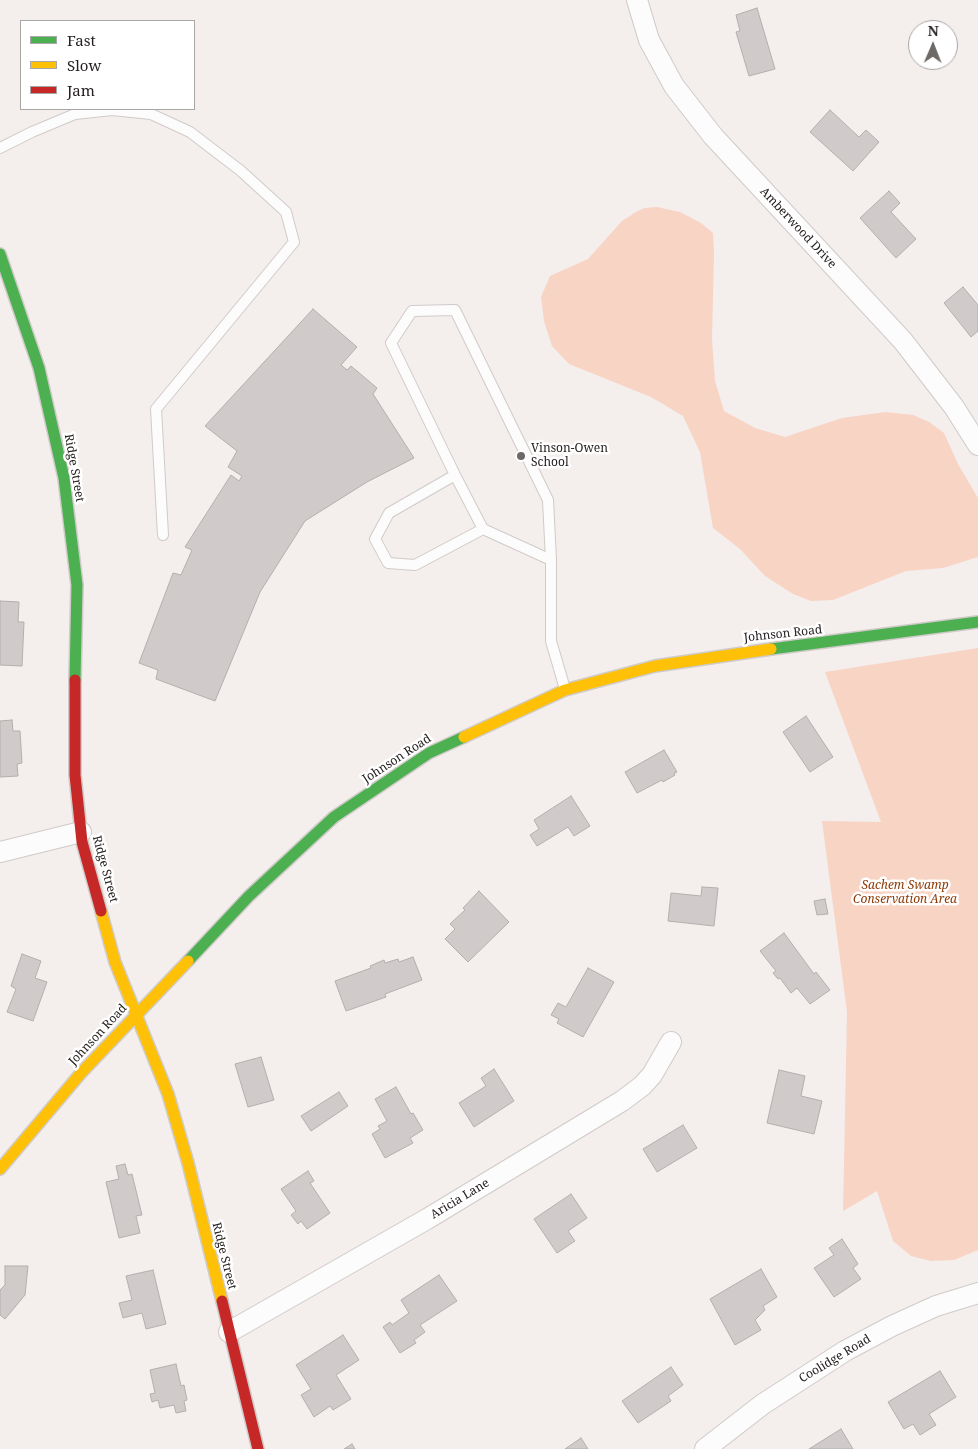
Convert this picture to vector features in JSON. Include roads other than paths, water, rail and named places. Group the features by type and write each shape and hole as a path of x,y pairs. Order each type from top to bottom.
{"street":[{"name":"Amberwood Drive","path":"637,0 649,40 674,86 713,136 903,342 954,407 978,446"},
{"name":"Ridge Street","path":"0,254 39,368 64,478 77,585 74,702 75,775 82,842 116,962 171,1102 188,1163 258,1449"},
{"name":"Johnson Road","path":"0,1169 81,1073 249,896 334,817 429,752 565,690 655,666 738,653 978,622"},
{"path":"0,852 81,832"},
{"name":"Aricia Lane","path":"229,1332 427,1219 622,1101 642,1086 652,1075 671,1042"},
{"name":"Coolidge Road","path":"705,1449 763,1404 845,1351 892,1326 936,1306 978,1292"}],"lane":[{"path":"0,148 75,114 112,110 151,114 190,132 241,171 286,212 294,242 156,409 163,535"},
{"path":"551,560 483,529 455,476 391,343 412,311 456,310 548,500 551,560 551,641 565,690"},
{"path":"455,476 389,513 375,539 388,562 415,565 483,529"}],"place":[{"name":"Vinson-Owen School","path":"521,456"}],"park label":[{"name":"Sachem Swamp Conservation Area","path":"905,893"}]}
